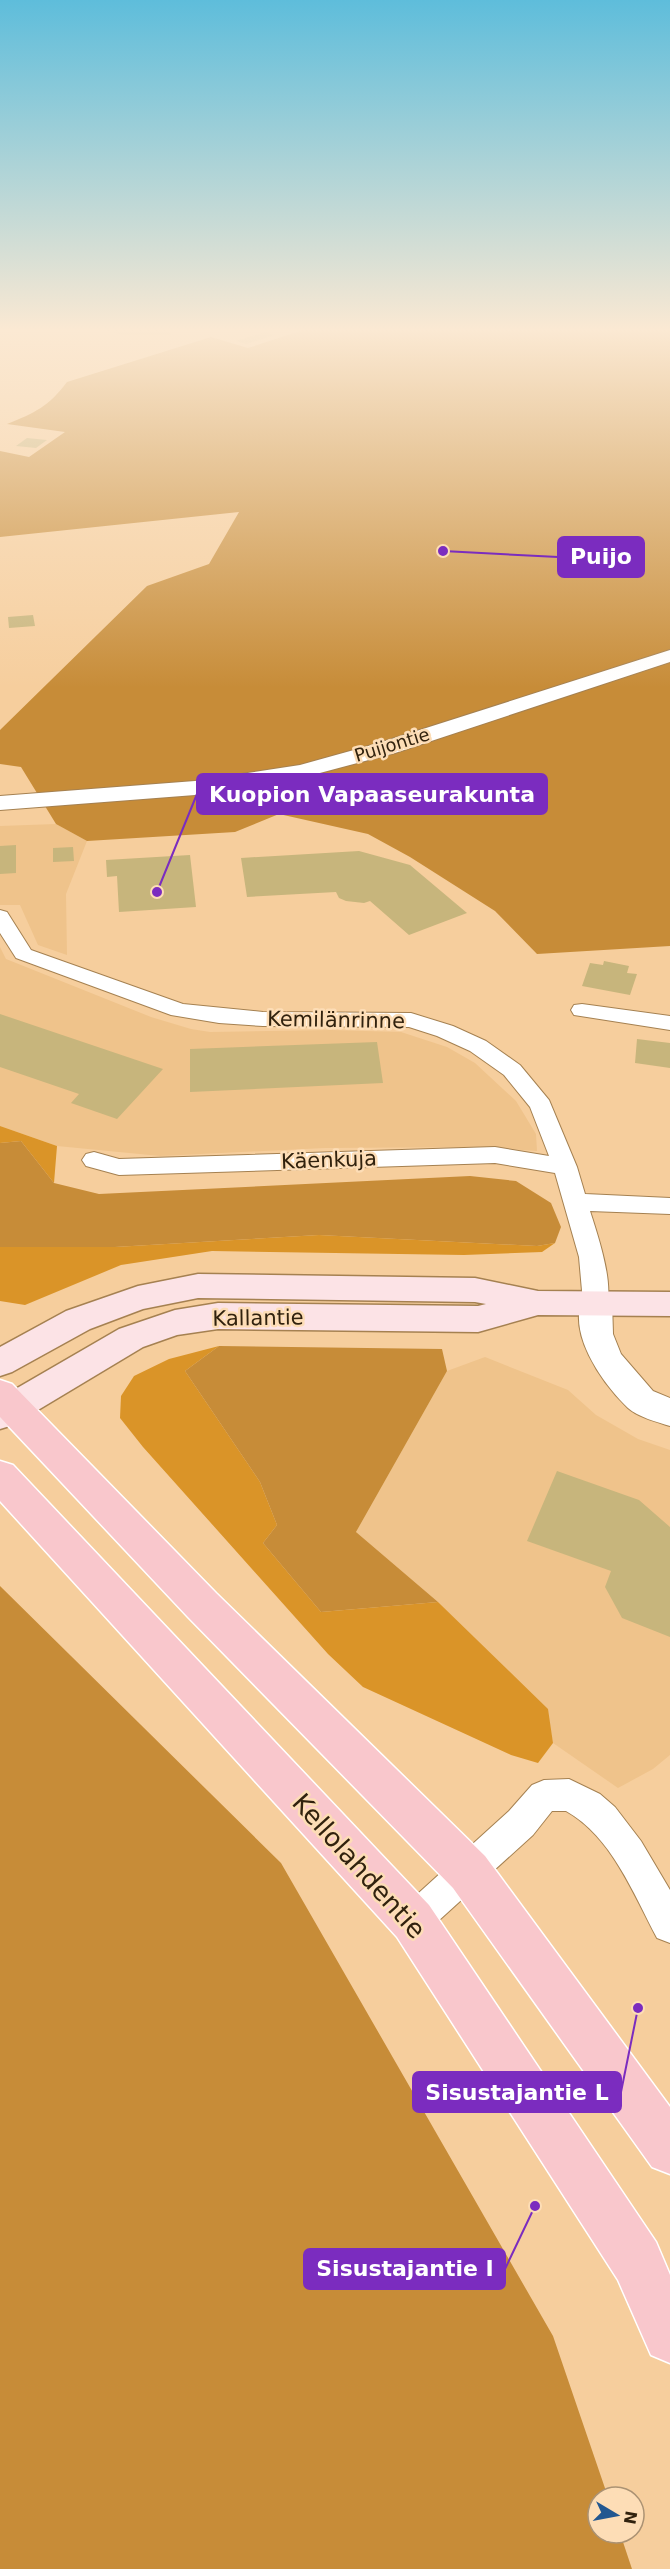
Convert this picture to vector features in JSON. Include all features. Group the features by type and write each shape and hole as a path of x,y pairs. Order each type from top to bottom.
{"main road":[{"name":"Kallantie","path":"0,1363 78,1320 138,1298 198,1286 475,1290 538,1303 670,1304"},
{"name":"Kallantie","path":"4,1405 131,1338 175,1323 218,1316 478,1319 538,1303"},
{"path":"4,1405 469,1872 670,2149"},
{"name":"Kellolahdentie","path":"0,1476 413,1920 637,2261 670,2336"}],"street":[{"name":"Puijontie","path":"0,803 195,788 301,771 387,748 670,656"},
{"name":"Puijontie","path":"0,796 105,795"},
{"name":"Kemilänrinne","path":"0,916 23,954 178,1010 263,1019 411,1020 445,1031 478,1046 512,1070 541,1105 565,1167 592,1257 596,1302"},
{"path":"582,1010 670,1023"},
{"name":"Käenkuja","path":"94,1160 120,1167 495,1155 565,1167"},
{"path":"575,1202 670,1206"},
{"path":"596,1302 597,1334 607,1360 641,1400 670,1413"},
{"path":"413,1920 521,1823 544,1796 570,1795 598,1812 618,1838 670,1925"}],"shaded area":[{"path":"41,449 670,449 670,946 537,954 495,911 410,857 368,834 279,814 235,832 87,841 56,824 21,767 0,764 0,730 147,586 209,564 239,512 0,537 0,451 29,457"},
{"path":"56,824 87,841 66,894 67,955 38,945 20,905 0,905 0,826"},
{"path":"0,947 6,959 151,1017 191,1029 210,1032 331,1030 401,1032 447,1047 475,1063 516,1101 536,1134 537,1151 476,1147 325,1148 160,1156 57,1146 0,1126"},
{"path":"0,1126 57,1146 54,1183 21,1141 0,1143"},
{"path":"21,1141 54,1183 99,1194 470,1176 516,1181 551,1203 561,1227 555,1243 537,1246 319,1235 115,1247 0,1247 0,1143"},
{"path":"319,1235 537,1246 555,1243 542,1252 464,1255 212,1251 121,1265 25,1305 0,1301 0,1247 115,1247"},
{"path":"219,1346 185,1371 260,1482 277,1525 263,1543 321,1612 438,1602 548,1709 553,1743 538,1763 511,1755 363,1687 328,1654 143,1447 120,1418 121,1396 134,1376 169,1359"},
{"path":"219,1346 442,1349 447,1371 356,1532 438,1602 321,1612 263,1543 277,1525 260,1482 185,1371"},
{"path":"485,1357 568,1390 596,1415 638,1439 670,1450 670,1755 653,1769 618,1788 553,1743 547,1709 438,1602 356,1532 447,1371"},
{"path":"0,1586 281,1863 553,2336 604,2485 586,2485 586,2545 624,2545 632,2569 0,2569"}],"building":[{"path":"33,615 35,626 9,628 8,617"},
{"path":"16,845 16,873 0,874 0,846"},
{"path":"73,847 74,861 53,862 53,848"},
{"path":"359,851 410,865 467,913 409,935 370,901 364,903 346,901 339,898 336,892 247,897 241,858"},
{"path":"190,855 196,907 119,912 117,876 107,877 106,860"},
{"path":"604,961 629,966 627,973 637,974 630,995 582,986 590,963 603,965"},
{"path":"0,1014 163,1069 117,1119 71,1103 79,1094 0,1067"},
{"path":"637,1039 670,1043 670,1068 635,1063"},
{"path":"377,1042 383,1083 190,1092 190,1049"},
{"path":"557,1471 639,1500 670,1527 670,1637 622,1618 605,1587 611,1571 527,1541"}],"place":[{"name":"Puijo","path":"443,551"},
{"name":"Kuopion Vapaaseurakunta","path":"157,892"},
{"name":"Sisustajantie L","path":"638,2008"},
{"name":"Sisustajantie I","path":"535,2206"}]}
